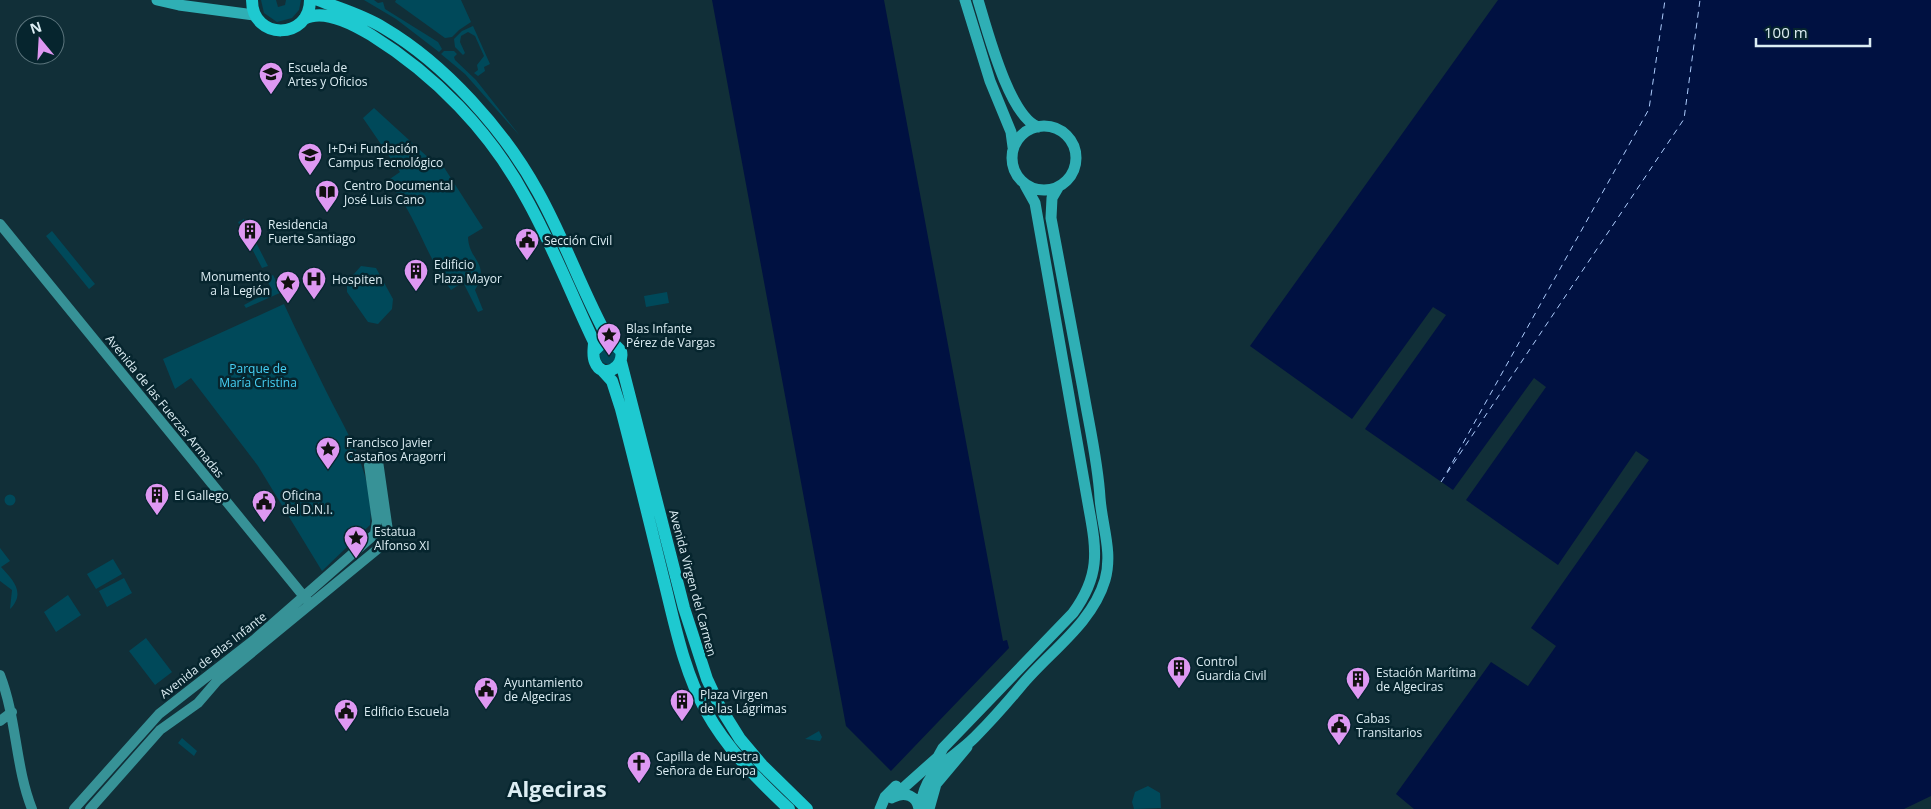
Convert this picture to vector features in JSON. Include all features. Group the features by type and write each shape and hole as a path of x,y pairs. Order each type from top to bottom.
{"highway":[{"path":"252,0 254,15 263,24 278,30 295,27 304,19 314,15 330,17 364,31 432,80 473,122 526,196 594,342 594,362 602,370 613,370 621,362 621,351 610,342 538,191 509,147 463,92 439,69 384,28 354,12 318,0"},
{"path":"304,19 309,9 310,0"},
{"path":"594,351 599,345 610,342"},
{"name":"Avenida Virgen del Carmen","path":"621,362 684,608 702,668 720,708 740,739 762,765 807,809"},
{"name":"Avenida Virgen del Carmen","path":"602,370 612,381 621,409 670,604 694,684 706,711 730,746 755,777 789,809"}],"main road":[{"path":"157,0 179,5 254,15"},
{"path":"887,809 892,798 938,757 943,748 1073,613 1086,594 1095,566 1094,539 1035,203 1026,185 1014,172 1011,160 1011,132 990,81 964,0"},
{"path":"978,0 992,46 1014,100 1027,120 1038,126 1060,130 1070,138 1075,150 1074,171 1068,180 1059,186 1042,190 1026,185"},
{"path":"1012,148 1022,134 1038,126"},
{"path":"929,809 936,784 973,739 1080,624 1100,593 1108,569 1108,546 1100,487 1051,218 1052,198 1059,186"},
{"name":"Avenida de las Fuerzas Armadas","path":"0,224 305,603"},
{"name":"Avenida de las Fuerzas Armadas","path":"0,234 305,603"},
{"name":"Avenida de Blas Infante","path":"74,809 159,714 254,640 305,603 385,543 388,531 373,463 377,530 305,603 217,682 198,703 160,730 90,809"},
{"path":"0,675 17,784 26,809"},
{"path":"0,685 32,809"},
{"path":"919,809 923,792 931,776 950,756 973,739"},
{"path":"880,809 885,797 934,753 943,748"},
{"path":"892,798 901,794 910,796 917,802 919,809"}],"green space":[{"path":"261,0 276,0 278,7 285,5 286,0 301,0 299,10 292,18 277,22 264,13"},
{"path":"364,0 374,0 378,3 383,2 385,9 438,42 442,49 439,52 396,19"},
{"path":"396,0 461,0 471,22 452,37 445,38 395,2"},
{"path":"473,26 490,64 484,67 485,71 478,76 474,73 478,70 477,65 484,56 475,36 468,32 461,36 460,42 465,53 463,55 455,47 454,39 462,31"},
{"path":"444,51 454,51 457,54 454,57 455,60 476,80 520,136 465,74 441,54"},
{"path":"374,108 432,161 438,158 483,228 468,237 469,245 480,268 481,273 475,290 483,310 478,312 463,282 451,290 434,263 406,206 387,181 400,172 363,118"},
{"path":"244,219 268,266 262,268 238,222"},
{"path":"52,231 95,284 89,289 46,236"},
{"path":"361,266 376,268 393,299 392,309 378,324 368,322 347,292 347,282"},
{"path":"273,275 282,292 246,308 244,305 272,290 266,278"},
{"path":"667,292 669,303 646,307 644,296"},
{"name":"Parque de María Cristina","path":"284,304 358,455 364,472 371,507 370,525 322,571 258,466 191,378 175,389 163,359"},
{"path":"608,348 616,356 608,364 600,356"},
{"path":"8,495 12,495 15,500 14,504 8,505 5,502 5,498"},
{"path":"0,548 10,561 1,567 10,577 17,592 15,603 10,609 12,590 0,581"},
{"path":"113,559 122,574 96,589 87,574"},
{"path":"124,578 132,593 107,607 99,591"},
{"path":"68,595 81,615 56,632 44,612"},
{"path":"146,638 172,672 155,685 129,651"},
{"path":"819,731 822,737 820,741 805,739"},
{"path":"182,738 197,751 194,756 178,743"},
{"path":"1148,786 1160,793 1161,808 1134,809 1132,802 1135,792"}],"shaded area":[{"path":"712,0 884,0 1003,641 1007,640 1009,648 891,771 846,726"},
{"path":"1498,0 1931,0 1931,796 1904,809 1414,809 1396,794 1491,662 1528,686 1556,646 1531,628 1649,460 1636,451 1558,565 1466,500 1546,387 1534,378 1453,490 1365,429 1446,315 1433,307 1352,419 1250,346"}],"ferry route":[{"path":"1447,472 1649,109 1665,0"},
{"path":"1441,482 1684,119 1700,0"}],"place":[{"name":"Escuela de Artes y Oficios","path":"271,95"},
{"name":"I+D+i Fundación Campus Tecnológico","path":"310,176"},
{"name":"Centro Documental José Luis Cano","path":"327,213"},
{"name":"Residencia Fuerte Santiago","path":"250,252"},
{"name":"Sección Civil","path":"527,261"},
{"name":"Edificio Plaza Mayor","path":"416,292"},
{"name":"Hospiten","path":"314,300"},
{"name":"Monumento a la Legión","path":"288,304"},
{"name":"Blas Infante Pérez de Vargas","path":"609,356"},
{"name":"Francisco Javier Castaños Aragorri","path":"328,470"},
{"name":"El Gallego","path":"157,516"},
{"name":"Oficina del D.N.I.","path":"264,523"},
{"name":"Estatua Alfonso XI","path":"356,559"},
{"name":"Control Guardia Civil","path":"1179,689"},
{"name":"Estación Marítima de Algeciras","path":"1358,700"},
{"name":"Ayuntamiento de Algeciras","path":"486,710"},
{"name":"Plaza Virgen de las Lágrimas","path":"682,722"},
{"name":"Edificio Escuela","path":"346,732"},
{"name":"Cabas Transitarios","path":"1339,746"},
{"name":"Capilla de Nuestra Señora de Europa","path":"639,784"}],"district":[{"name":"Algeciras","path":"557,788"}]}
